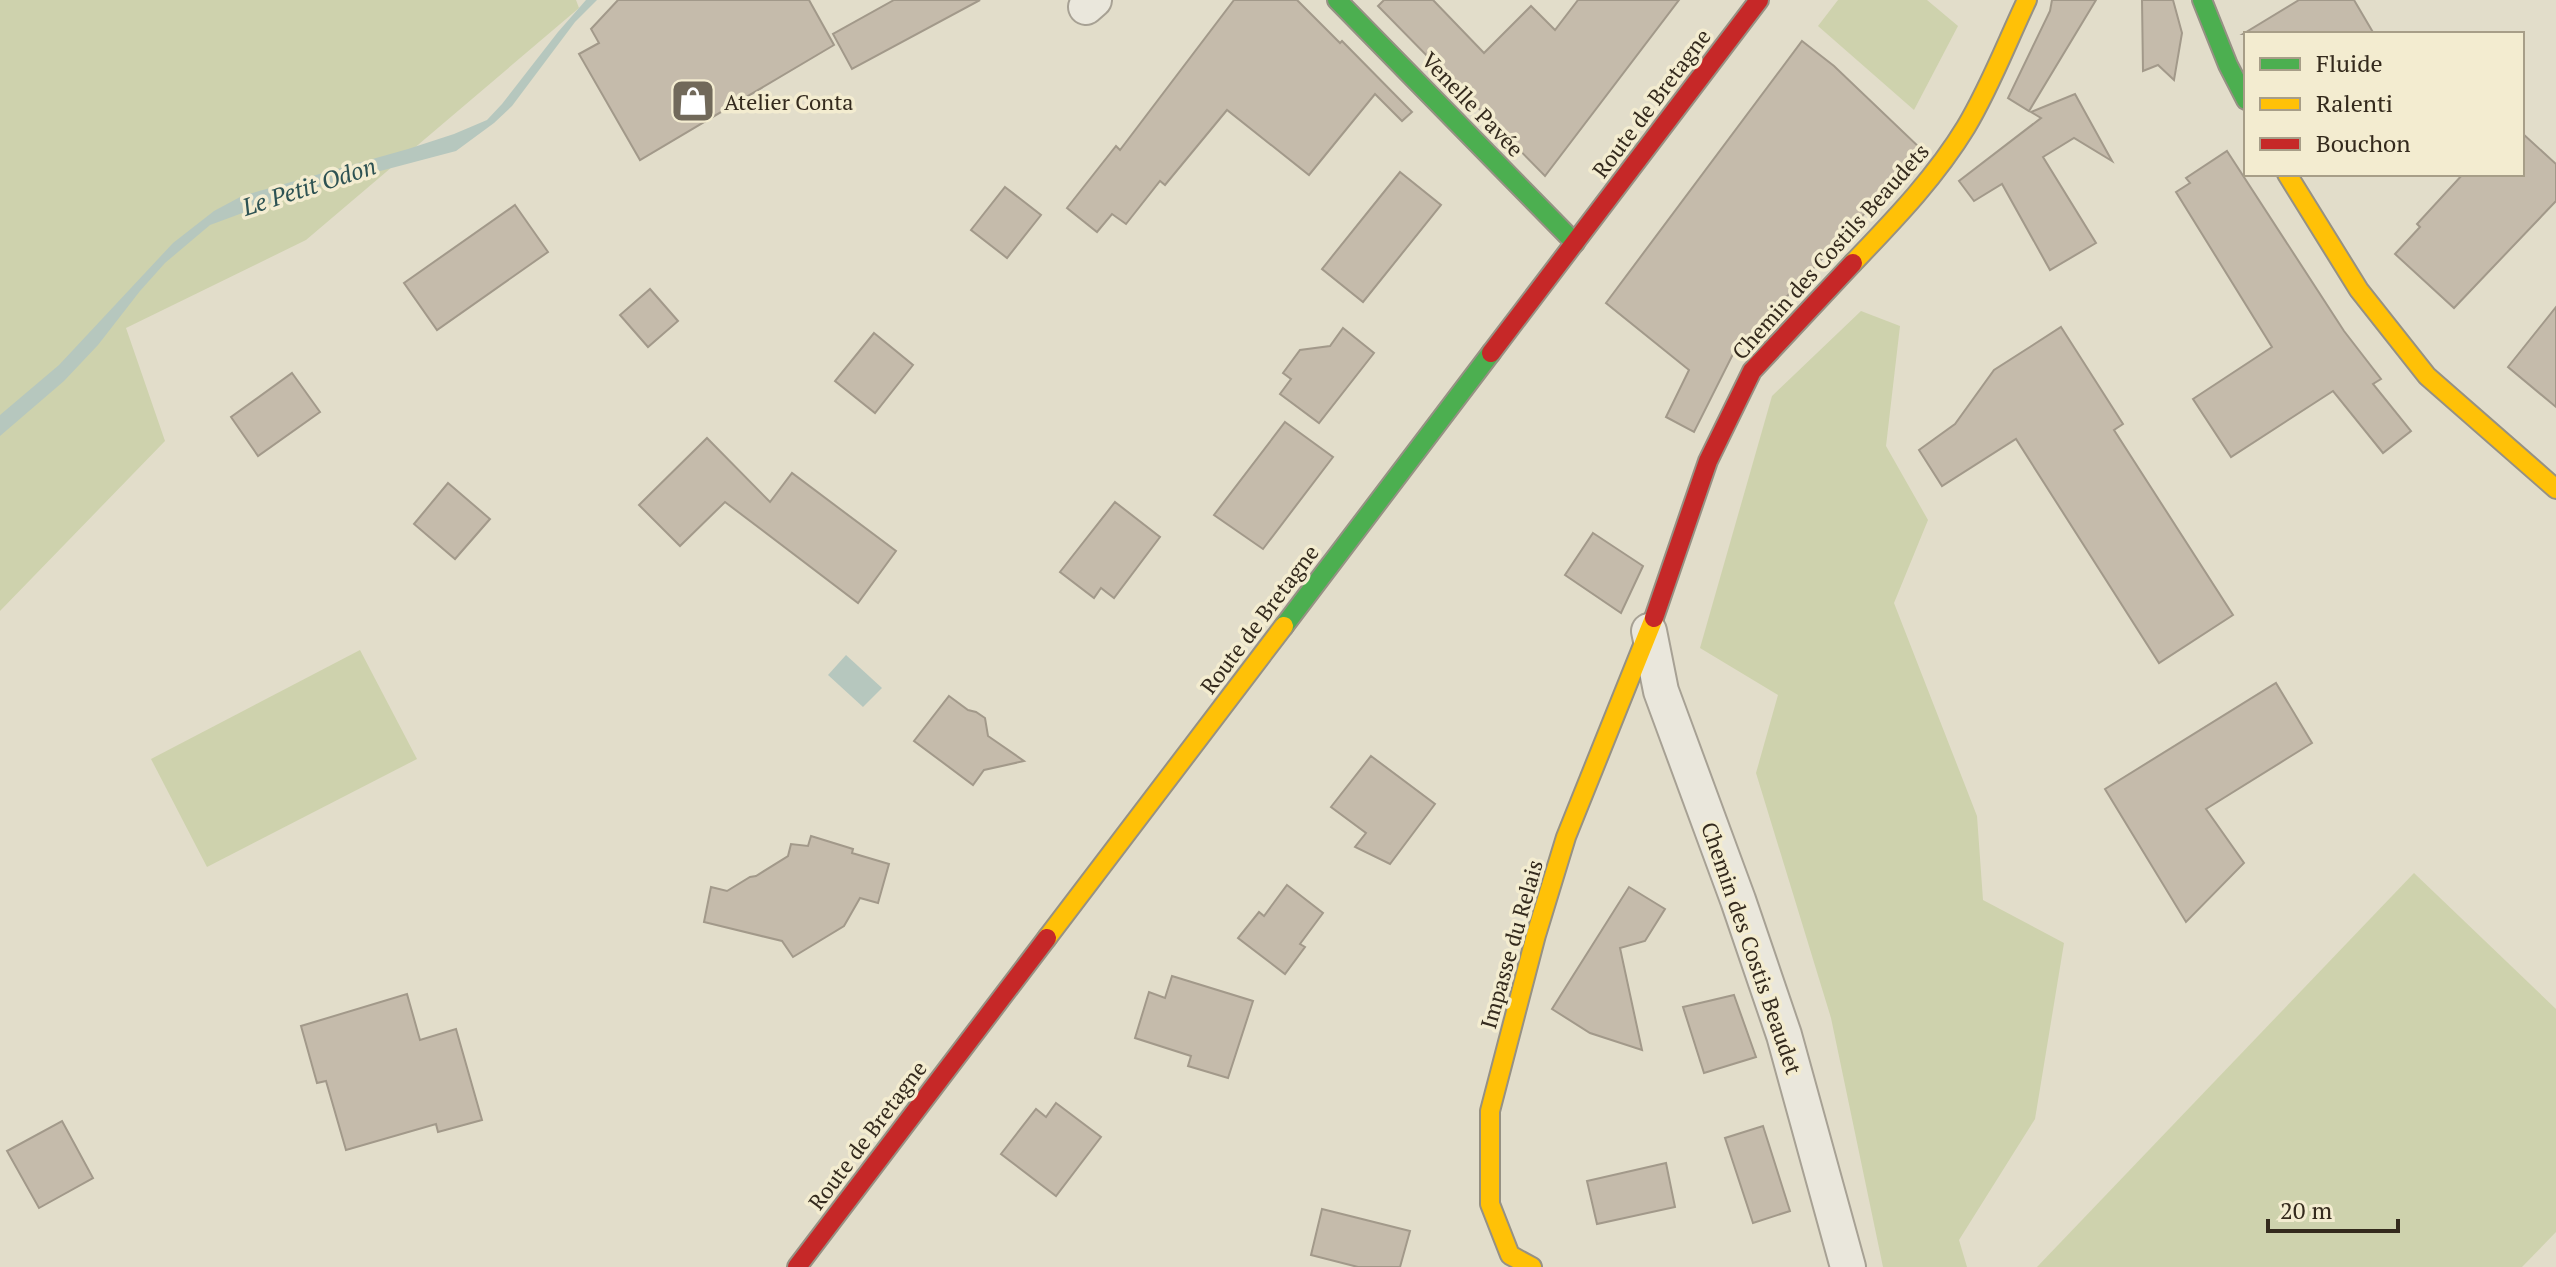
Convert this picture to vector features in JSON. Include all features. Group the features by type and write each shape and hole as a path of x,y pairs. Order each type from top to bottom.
{"street":[{"name":"Venelle Pavée","path":"1337,0 1575,243"},
{"name":"Route de Bretagne","path":"797,1267 1759,0"},
{"name":"Chemin des Costils Beaudets","path":"1649,631 1708,461 1752,371 1936,171 1967,125 2027,0"},
{"path":"2202,0 2244,96"},
{"path":"2288,176 2359,290 2427,376 2556,489"},
{"name":"Impasse du Relais","path":"1532,1267 1510,1255 1490,1204 1490,1111 1536,935 1566,837 1649,631"},
{"name":"Chemin des Costis Beaudet","path":"1649,631 1661,691 1784,1035 1848,1267"}],"green space":[{"path":"0,0 576,0 579,8 306,240 126,328 165,441 0,611"},
{"path":"1838,0 1927,0 1958,26 1914,110 1818,26"},
{"path":"1861,311 1900,326 1886,446 1928,520 1894,603 1977,816 1983,900 2064,943 2035,1119 1959,1240 1967,1267 1883,1267 1831,1018 1756,773 1778,695 1700,648 1772,396"},
{"path":"360,650 417,759 207,867 151,759"},
{"path":"2414,873 2556,1009 2556,1232 2522,1267 2037,1267"}],"water":[{"name":"Le Petit Odon","path":"586,0 597,0 575,22 512,106 456,151 297,193 210,225 165,263 98,345 64,381 0,436 0,415 59,365 173,243 214,211 242,196 408,149 487,120"},
{"path":"846,655 882,688 863,707 828,675"}],"building":[{"path":"618,0 809,0 834,45 640,160 579,54 599,43 591,29"},
{"path":"894,0 980,0 852,69 833,34"},
{"path":"1234,0 1297,0 1412,112 1402,121 1375,94 1309,175 1227,110 1165,185 1160,181 1126,224 1112,214 1097,232 1067,208 1116,146 1120,150"},
{"path":"1384,0 1433,0 1484,53 1531,6 1555,30 1578,0 1679,0 1545,176 1378,6"},
{"path":"2052,0 2096,0 2029,111 2008,98 2050,11"},
{"path":"2142,0 2173,0 2182,33 2174,80 2158,65 2143,71"},
{"path":"2299,0 2354,0 2373,32 2246,32"},
{"path":"1802,41 1834,66 1921,149 1733,354 1694,432 1666,417 1689,370 1606,303"},
{"path":"2075,94 2112,161 2074,138 2043,157 2096,243 2050,270 2002,184 1974,201 1959,181 2041,118 2031,112"},
{"path":"2524,135 2556,164 2556,201 2454,308 2395,254 2420,227 2417,224 2461,176 2524,176"},
{"path":"2227,151 2344,331 2381,379 2373,384 2411,431 2383,453 2333,391 2231,457 2193,399 2272,347 2176,192 2190,183 2186,178"},
{"path":"1400,172 1441,205 1363,302 1322,269"},
{"path":"1005,187 1041,215 1007,258 971,230"},
{"path":"515,205 548,252 437,330 404,283"},
{"path":"650,289 678,321 648,347 620,315"},
{"path":"2556,307 2556,407 2508,367"},
{"path":"2061,327 2123,424 2114,430 2233,615 2159,663 2016,439 1942,486 1919,450 1955,424 1994,370"},
{"path":"1343,328 1374,353 1319,423 1280,394 1291,379 1283,373 1300,350 1330,346"},
{"path":"874,333 913,365 875,413 835,381"},
{"path":"292,373 320,412 258,456 231,417"},
{"path":"1285,422 1333,457 1263,549 1214,515"},
{"path":"707,438 770,502 792,473 896,551 858,603 725,502 680,546 639,505"},
{"path":"448,483 490,519 455,559 414,524"},
{"path":"1115,502 1160,537 1114,598 1101,588 1094,598 1060,572"},
{"path":"1593,533 1643,566 1621,613 1565,575"},
{"path":"2276,683 2312,743 2206,809 2244,863 2186,922 2105,789"},
{"path":"949,696 985,718 988,736 1024,761 984,770 973,785 914,741"},
{"path":"1371,756 1435,804 1390,864 1355,847 1366,833 1331,807"},
{"path":"811,836 889,864 878,903 860,898 844,926 793,957 782,941 704,922 711,887 727,891 788,856 791,844 808,846"},
{"path":"1287,885 1323,913 1300,944 1305,947 1285,974 1238,938 1259,912 1264,916"},
{"path":"1629,887 1665,909 1645,941 1620,948 1642,1050 1590,1033 1552,1009"},
{"path":"1172,976 1253,1001 1228,1078 1188,1066 1191,1056 1135,1038 1149,992 1165,998"},
{"path":"407,994 420,1040 456,1029 482,1120 438,1132 436,1124 346,1150 326,1081 317,1083 301,1026"},
{"path":"1734,995 1756,1057 1704,1073 1683,1007"},
{"path":"1056,1103 1101,1137 1056,1196 1001,1154 1036,1109 1046,1117"},
{"path":"62,1121 93,1178 39,1208 7,1151"},
{"path":"1763,1126 1790,1211 1753,1223 1725,1138"},
{"path":"1666,1163 1675,1207 1597,1224 1587,1181"},
{"path":"1322,1209 1410,1231 1400,1267 1358,1267 1311,1255"}],"traffic: fast":[{"path":"1337,0 1575,243"},
{"path":"2202,0 2244,96"},
{"path":"1284,626 1491,353"}],"traffic: slow":[{"path":"1853,263 1913,198 1954,146 1983,96 2027,0"},
{"path":"2288,176 2359,290 2427,376 2556,489"},
{"path":"1532,1267 1510,1255 1490,1204 1490,1111 1536,935 1566,837 1654,618"},
{"path":"1047,938 1284,626"}],"traffic: jam":[{"path":"1491,353 1759,0"},
{"path":"1654,618 1708,461 1752,371 1853,263"},
{"path":"797,1267 1047,938"}],"place":[{"name":"Atelier Conta","path":"693,101"}]}
